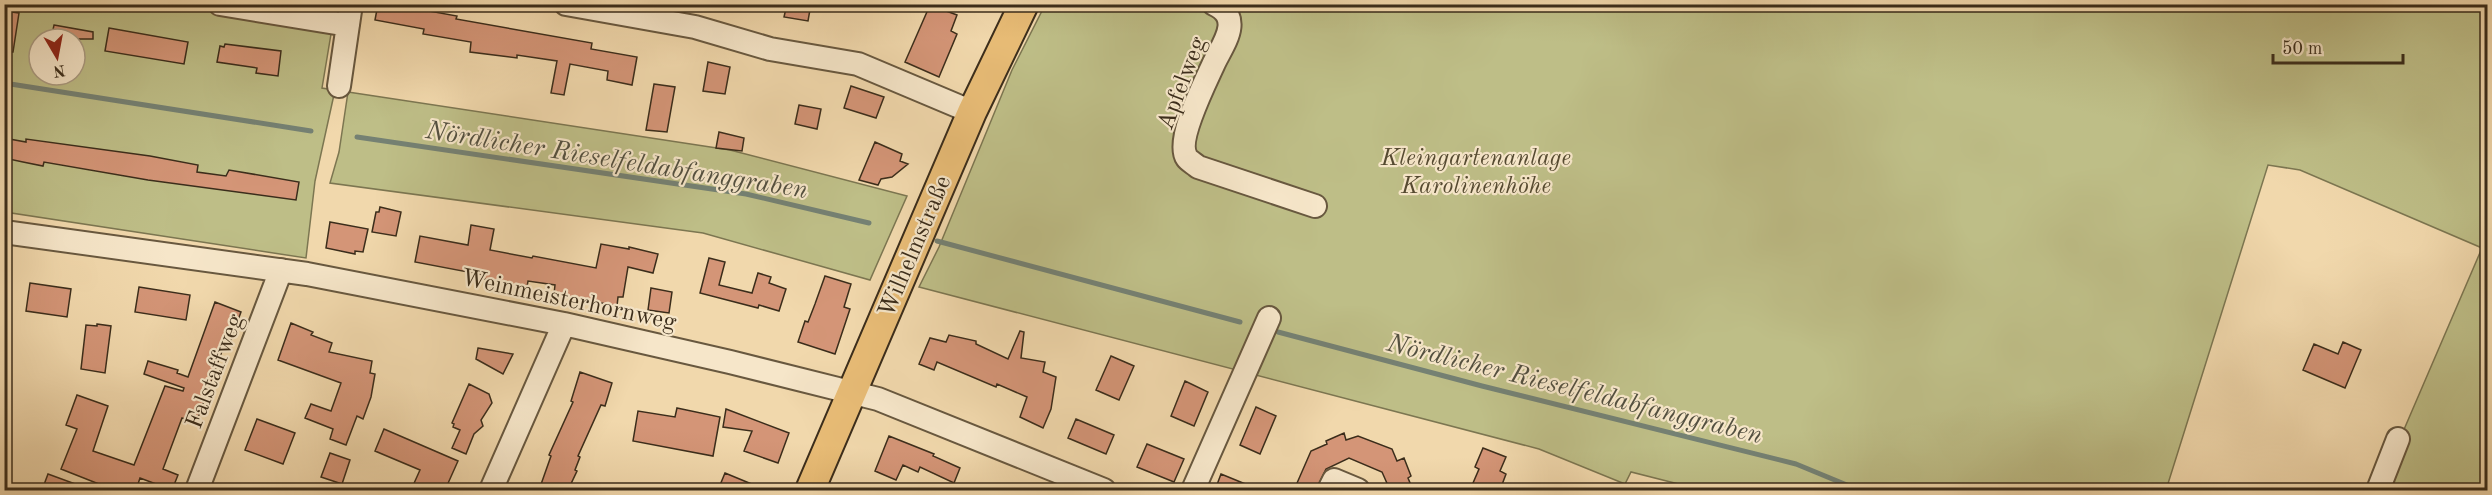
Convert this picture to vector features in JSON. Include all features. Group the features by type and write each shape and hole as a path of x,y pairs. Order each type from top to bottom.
{"main road":[{"name":"Wilhelmstraße","path":"810,490 972,112 1024,4"}],"street":[{"path":"220,4 298,17 350,15 339,86"},
{"path":"566,4 672,23 770,49 858,64 972,112"},
{"name":"Apfelweg","path":"1214,4 1227,16 1230,28 1226,44 1215,60 1186,131 1184,146 1186,158 1198,167 1315,206"},
{"name":"Weinmeisterhornweg","path":"4,232 280,270 564,324 852,391 901,408 1104,490"},
{"name":"Falstaffweg","path":"197,490 280,270"},
{"path":"1193,490 1269,318"},
{"path":"491,490 564,324"},
{"path":"2378,490 2398,439"},
{"path":"1329,490 1334,480 1358,490"}],"green space":[{"path":"4,5 323,5 320,21 332,28 322,88 335,90 315,181 306,258 5,212"},
{"name":"Kleingartenanlage Karolinenhöhe","path":"1045,5 2487,5 2487,490 2378,490 2482,248 2300,170 2268,165 2166,490 1702,490 1631,472 1625,484 1539,449 919,287 939,247 1012,70"},
{"path":"348,92 730,150 907,196 870,280 703,233 330,183 339,152"}],"building":[{"path":"378,4 413,4 412,8 457,16 456,19 592,43 591,49 637,57 632,85 607,80 608,71 570,64 564,95 551,93 557,61 517,55 517,58 470,52 471,42 423,34 424,29 375,20"},
{"path":"787,4 811,4 808,21 784,17"},
{"path":"930,5 957,15 951,31 957,34 939,77 905,62"},
{"path":"4,11 19,13 13,52 4,52"},
{"path":"109,28 188,42 184,64 105,51"},
{"path":"87,31 93,32 93,39 87,39"},
{"path":"225,44 281,51 278,76 256,73 257,68 217,62 220,46 224,47"},
{"path":"708,62 730,67 725,94 703,91"},
{"path":"654,84 675,87 667,132 646,130"},
{"path":"851,86 884,97 876,118 844,108"},
{"path":"799,105 821,109 817,129 795,124"},
{"path":"719,132 744,138 742,151 716,148"},
{"path":"4,138 150,156 198,165 197,172 226,176 229,170 299,182 296,200 148,180 44,162 43,166 4,158"},
{"path":"875,142 902,154 900,161 908,164 892,177 881,179 878,185 859,180"},
{"path":"380,207 401,212 396,236 372,232 376,212 379,212"},
{"path":"330,222 368,229 363,252 355,251 355,254 326,248"},
{"path":"471,225 494,229 490,250 596,268 601,244 629,249 629,247 658,254 653,273 628,267 623,297 618,297 617,306 554,294 555,285 528,281 527,287 484,279 484,275 415,262 420,236 468,245"},
{"path":"709,258 725,262 719,285 752,293 758,273 771,277 769,283 786,289 779,311 700,293"},
{"path":"825,276 851,284 844,307 850,309 835,354 798,342"},
{"path":"30,283 71,289 67,317 26,311"},
{"path":"139,287 190,295 186,320 135,312"},
{"path":"651,288 672,292 669,313 648,310"},
{"path":"215,302 241,312 230,342 226,340 196,423 182,418 163,469 178,475 172,490 140,478 136,490 114,490 61,469 77,429 66,425 77,395 108,406 93,451 134,465 165,386 183,391 184,388 144,374 148,361 178,370 177,373 188,377"},
{"path":"291,323 313,332 311,335 332,343 329,352 372,361 370,373 375,374 371,397 363,419 357,416 346,445 330,439 333,429 305,418 311,404 331,411 341,383 278,360"},
{"path":"97,324 111,326 105,373 81,369 86,325 97,326"},
{"path":"1020,331 1024,332 1021,358 1045,362 1043,372 1056,377 1051,409 1043,428 1020,417 1027,397 997,384 996,387 937,362 934,370 919,364 930,338 946,342 949,335 976,341 976,344 1008,359"},
{"path":"2343,342 2361,350 2345,388 2303,370 2314,344 2338,354"},
{"path":"478,348 513,354 503,374 476,359"},
{"path":"1111,356 1134,366 1119,400 1096,390"},
{"path":"580,372 612,383 605,406 601,405 578,456 580,457 575,470 577,471 568,490 539,490 551,456 549,455 573,402 571,401"},
{"path":"1185,381 1208,392 1194,426 1171,416"},
{"path":"469,384 489,394 492,403 481,420 483,426 474,434 466,454 452,448 460,430 453,427 452,423"},
{"path":"1256,407 1276,416 1260,454 1240,445"},
{"path":"677,408 720,417 713,456 633,441 638,411 675,417"},
{"path":"726,409 789,433 778,463 744,451 752,431 723,427"},
{"path":"257,419 295,433 283,464 245,450"},
{"path":"1076,419 1114,435 1106,454 1068,438"},
{"path":"384,429 458,461 445,490 411,490 420,470 375,451"},
{"path":"1344,433 1346,440 1358,436 1392,449 1397,461 1404,458 1411,476 1408,478 1413,490 1390,490 1382,472 1349,458 1326,469 1316,490 1294,490 1311,451"},
{"path":"889,436 934,454 933,456 960,468 954,483 920,467 918,472 903,465 896,480 875,471"},
{"path":"1147,444 1184,459 1174,482 1137,467"},
{"path":"1483,448 1506,457 1500,471 1506,474 1500,490 1470,490 1479,469 1475,467"},
{"path":"330,453 350,460 342,484 321,477"},
{"path":"725,473 766,490 718,490"},
{"path":"48,474 89,489 89,490 42,490"},
{"path":"1221,474 1260,490 1215,490"}],"waterway":[{"name":"Nördlicher Rieselfeldabfanggraben","path":"4,83 311,131"},
{"name":"Nördlicher Rieselfeldabfanggraben","path":"357,137 746,194 869,223"},
{"name":"Nördlicher Rieselfeldabfanggraben","path":"937,241 1240,322"},
{"name":"Nördlicher Rieselfeldabfanggraben","path":"1278,332 1482,386 1796,464 1859,490"}]}
